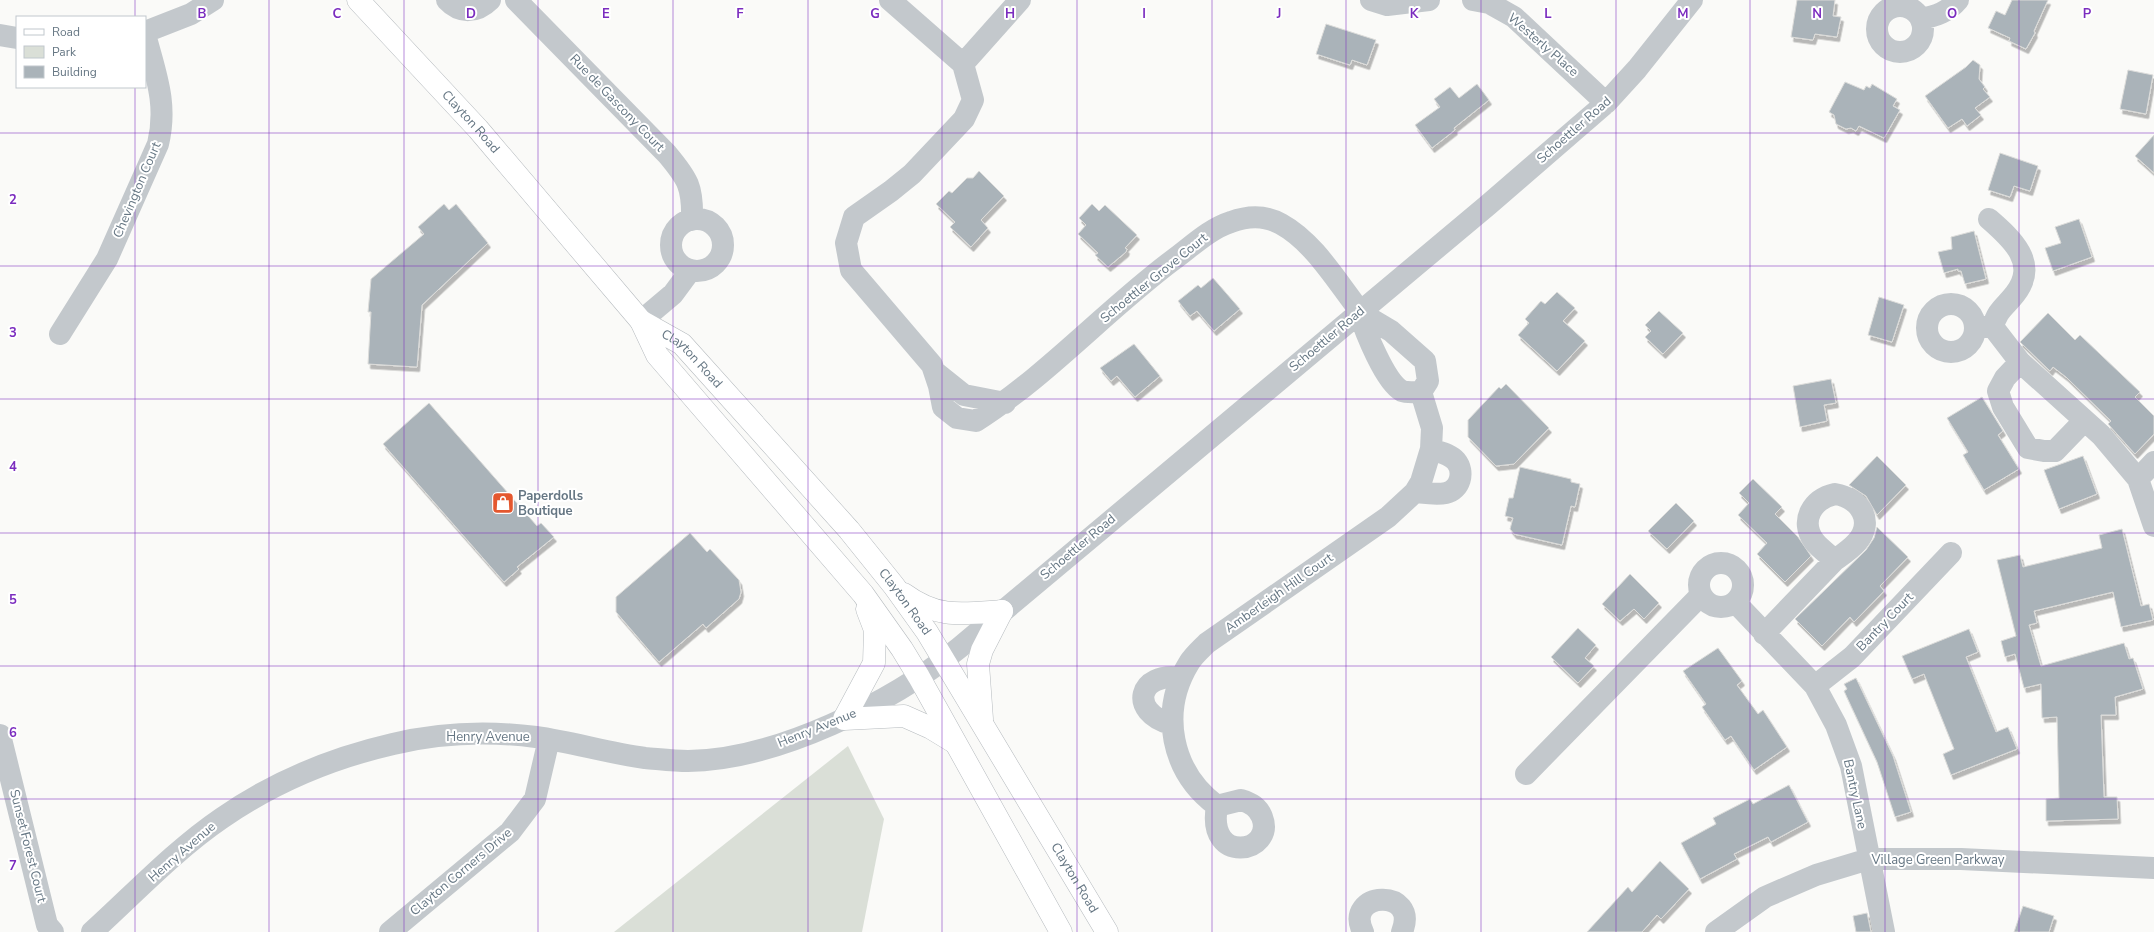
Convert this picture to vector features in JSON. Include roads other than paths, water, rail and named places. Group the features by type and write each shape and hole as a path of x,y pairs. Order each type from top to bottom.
{"main road":[{"name":"Clayton Road","path":"358,0 478,128 641,321 657,355 863,594 919,677 1061,932"},
{"name":"Clayton Road","path":"641,321 682,344 849,530 894,586 944,660 1106,932"},
{"path":"894,586 919,605 942,612 958,614 1002,611"},
{"path":"844,719 874,663 875,630 864,601 863,594"},
{"path":"982,725 978,664 982,650 1002,611"},
{"path":"844,719 904,716 932,728 954,742"}],"street":[{"path":"146,33 191,14 213,0"},
{"path":"447,0 459,9 467,11 476,10 490,0"},
{"name":"Rue de Gascony Court","path":"516,0 667,154 684,175 692,193 692,220"},
{"path":"890,0 964,64 1020,0"},
{"path":"1371,0 1388,5 1430,0"},
{"name":"Westerly Place","path":"1473,0 1489,4 1514,17 1606,103"},
{"name":"Schoettler Road","path":"944,660 1606,103 1637,69 1692,0"},
{"path":"1921,19 1938,16 1952,7 1958,0"},
{"path":"0,35 16,38"},
{"name":"Chevington Court","path":"60,334 108,259 158,144 163,124 162,100 146,37"},
{"name":"Schoettler Grove Court","path":"964,64 973,100 964,119 912,174 854,217 846,243 851,270 932,365 943,407 957,418 976,421 1005,403 1160,270 1210,232 1230,222 1251,217 1281,224 1313,250 1359,312"},
{"path":"1989,219 2018,248 2025,270 2023,280 2016,293 1984,327 2084,421 2102,435 2138,478 2154,526"},
{"path":"692,220 709,222 716,227 722,238 723,251 714,266 698,272 690,271 675,261 671,244 672,236 677,228 684,222 692,220"},
{"path":"641,321 673,294 690,271"},
{"path":"1359,312 1391,331 1425,361 1428,381 1421,392 1403,392 1394,385 1368,340 1359,312"},
{"path":"2020,362 2005,378 1998,391 2003,407 2028,448 2044,451 2055,451 2084,421"},
{"name":"Amberleigh Hill Court","path":"1217,806 1205,798 1193,783 1179,758 1171,724 1175,694 1181,678 1190,662 1207,643 1388,517 1415,492 1421,482 1431,449 1432,428 1421,392"},
{"path":"1415,492 1447,493 1453,490 1460,481 1460,467 1456,461 1451,456 1431,449"},
{"path":"2138,478 2154,462"},
{"name":"Bantry Court","path":"1815,686 1852,657 1951,553"},
{"path":"1764,634 1835,560"},
{"path":"1714,565 1729,565 1740,575 1742,589 1735,602 1729,606 1716,607 1705,600 1701,595 1700,580 1707,568 1714,565"},
{"path":"1526,774 1701,595"},
{"name":"Bantry Lane","path":"1735,602 1815,686 1836,725 1851,766 1884,932"},
{"name":"Henry Avenue","path":"92,932 183,850 221,819 259,794 302,772 351,755 395,743 453,735 505,734 549,739 643,757 688,761 727,756 773,746 844,719 883,699 944,660"},
{"path":"1171,724 1150,715 1144,702 1144,695 1146,688 1156,679 1170,676 1181,678"},
{"name":"Sunset Forest Court","path":"0,736 47,925 53,932"},
{"name":"Clayton Corners Drive","path":"390,932 510,832 535,799 549,739"},
{"name":"Village Green Parkway","path":"1716,932 1765,897 1816,875 1869,859 1961,859 2154,868"},
{"path":"1363,932 1360,920 1361,912 1366,906 1378,899 1392,901 1402,911 1404,925 1402,932"}],"place":[{"name":"Paperdolls Boutique","path":"503,503"}]}
